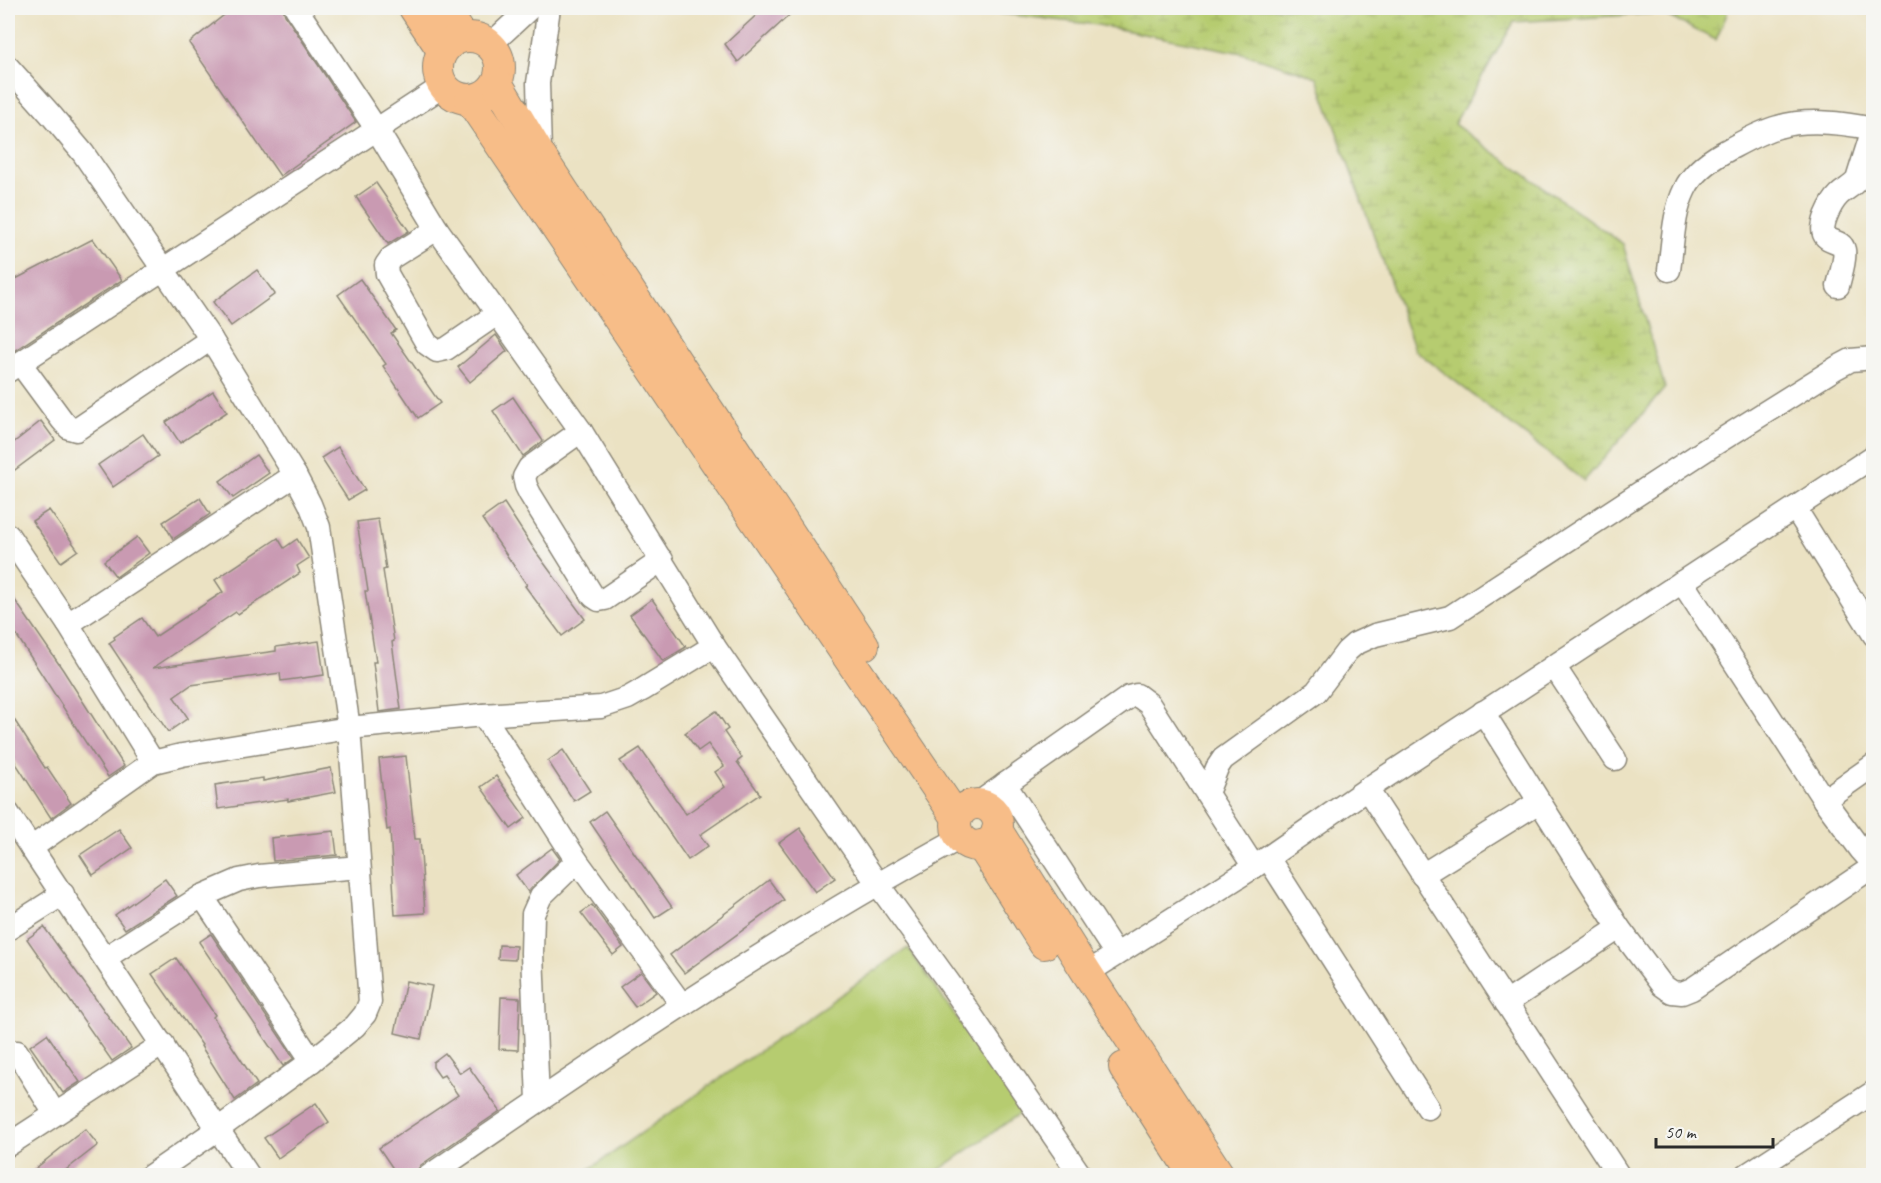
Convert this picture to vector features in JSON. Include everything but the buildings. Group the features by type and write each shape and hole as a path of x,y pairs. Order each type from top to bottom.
{"main road":[{"path":"414,8 465,44 496,53 500,63 497,82 485,95 470,100 450,93 443,86 437,68 438,59 465,44"},
{"path":"444,8 465,44"},
{"path":"497,82 540,155 974,823 1194,1176"},
{"path":"470,100 974,823 1087,973 1220,1176"}],"street":[{"path":"296,8 377,130 437,229 581,431 714,646 1081,1176"},
{"path":"465,44 530,8"},
{"path":"540,155 537,83 549,8"},
{"path":"8,67 83,153 211,339 295,475 319,527 350,728 370,1002 365,1014 355,1026 312,1061 150,1176"},
{"path":"211,339 76,430 69,428 14,367 443,86"},
{"path":"1669,270 1678,206 1685,188 1697,171 1739,144 1769,130 1795,124 1828,123 1873,129 1857,180 1837,197 1823,224 1822,230 1825,236 1843,246 1845,251 1838,286"},
{"path":"437,229 391,258 386,265 387,274 427,344 437,351 446,349 497,314"},
{"path":"1207,793 1216,768 1223,759 1316,692 1355,644 1375,634 1450,617 1710,447 1836,368 1851,360 1874,358"},
{"path":"581,431 529,468 524,477 530,494 593,596 599,600 605,599 662,560"},
{"path":"1087,973 1261,862 1483,712 1873,457"},
{"path":"68,624 295,475"},
{"path":"1796,508 1874,635"},
{"path":"8,535 68,624 153,762"},
{"path":"1682,582 1824,800 1861,850 1874,861"},
{"path":"31,848 153,762 182,755 350,728 607,705 642,690 714,646"},
{"path":"1554,666 1615,759"},
{"path":"429,1176 682,1005 974,823 1005,784 1129,697 1137,695 1149,704 1207,793 1261,862 1428,1108"},
{"path":"1483,712 1619,928 1662,985 1672,992 1682,993 1692,989 1874,866"},
{"path":"483,715 577,861 682,1005"},
{"path":"1824,800 1874,765"},
{"path":"1005,784 1116,954"},
{"path":"1367,789 1619,1176"},
{"path":"1422,875 1539,802"},
{"path":"8,813 249,1176"},
{"path":"538,1101 531,953 533,914 541,896 577,861"},
{"path":"105,958 202,896 239,880 259,876 359,867"},
{"path":"8,929 63,894"},
{"path":"202,896 312,1061"},
{"path":"1506,1003 1619,928"},
{"path":"8,1145 163,1044"},
{"path":"8,1054 17,1052 55,1114"},
{"path":"1745,1176 1874,1092"}],"green space":[{"path":"954,8 1726,8 1727,14 1716,40 1661,13 1514,22 1454,124 1623,244 1665,388 1584,481 1415,350 1317,77 1242,53 1098,25"},
{"path":"908,948 1022,1112 932,1175 581,1175"}]}
